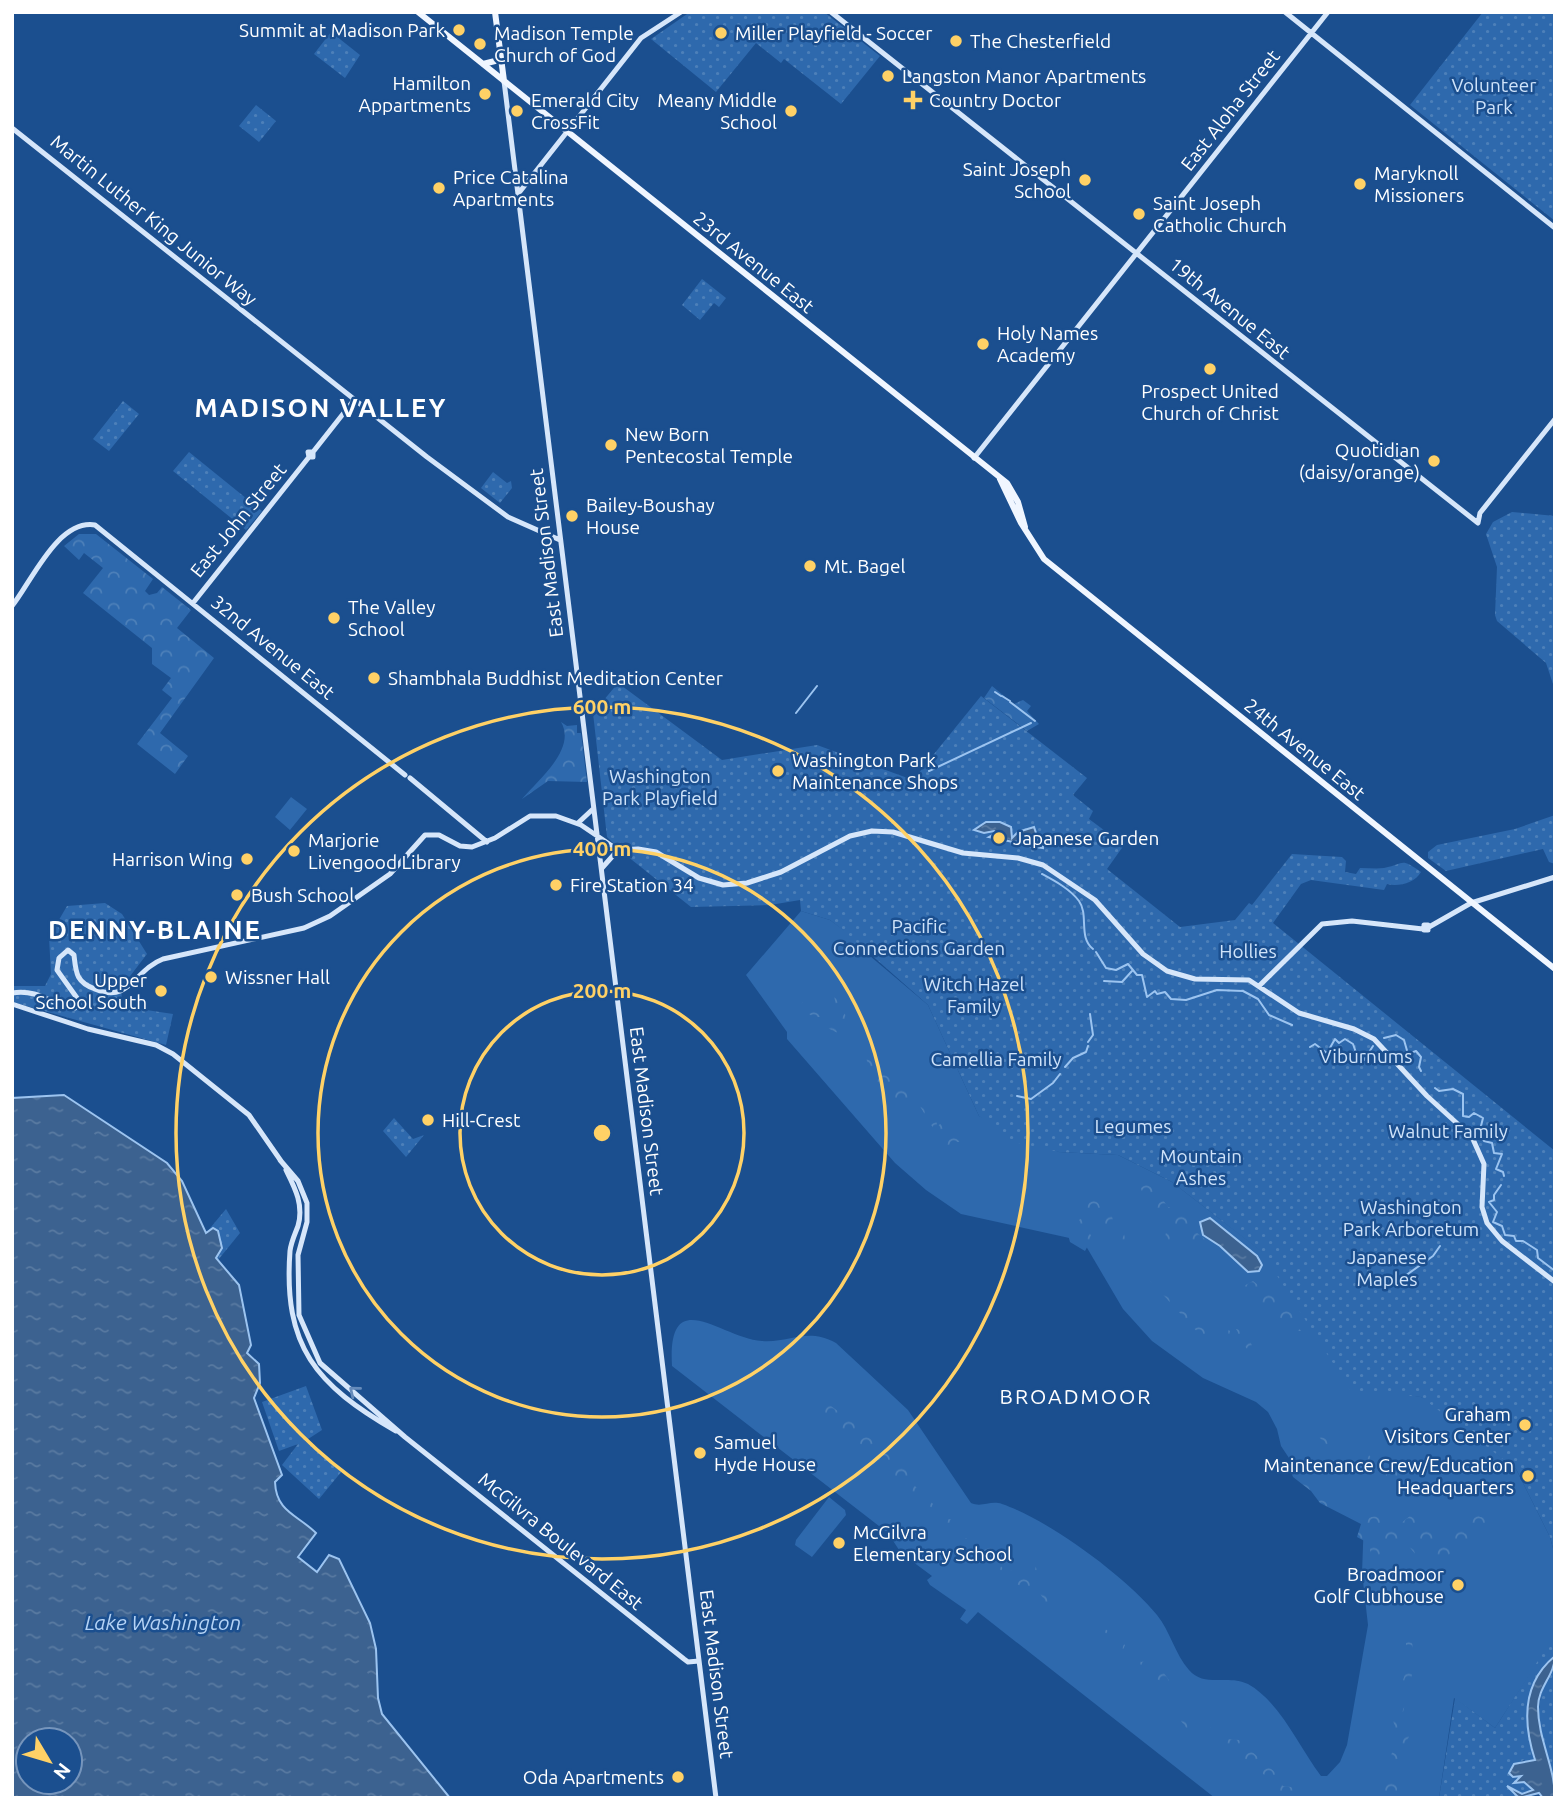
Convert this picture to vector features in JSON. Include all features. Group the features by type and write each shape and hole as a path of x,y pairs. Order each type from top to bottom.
{"main road":[{"name":"23rd Avenue East","path":"418,12 1000,479 1011,492 1037,551"},
{"name":"East Madison Street","path":"495,12 503,81"},
{"path":"486,66 495,61 500,53"},
{"name":"24th Avenue East","path":"1037,551 1555,969"}],"street":[{"path":"517,194 641,38 681,12"},
{"name":"19th Avenue East","path":"831,12 1478,523 1480,513 1555,419"},
{"path":"1285,12 1555,228"},
{"name":"East Aloha Street","path":"974,458 1328,12"},
{"name":"East Madison Street","path":"503,81 716,1798"},
{"name":"Martin Luther King Junior Way","path":"12,128 354,400 506,515 560,540"},
{"name":"East John Street","path":"192,603 354,400"},
{"name":"32nd Avenue East","path":"12,606 61,538 78,525 95,525 487,842"},
{"path":"578,823 593,809"},
{"path":"12,993 36,993 73,1009 78,1004 77,998 57,970 60,958 66,950 74,955 75,972 82,983 108,995 122,992 149,965 163,959 304,928 320,922 390,874 425,835 439,835 466,848 487,842 530,816 556,816 578,823 618,850 656,852 699,878 723,885 747,883 781,872 850,836 872,831 893,832 963,853 1029,860 1056,872 1089,895 1143,954 1161,968 1182,977 1241,978 1259,986 1299,1013 1354,1029 1374,1039 1427,1096 1468,1132 1483,1158 1482,1207 1490,1228 1555,1282"},
{"path":"602,869 618,850"},
{"path":"1259,986 1322,924 1353,921 1426,928 1471,903 1555,877"},
{"name":"McGilvra Boulevard East","path":"12,1004 88,1029 156,1045 173,1054 249,1115 298,1181 307,1203 307,1222 298,1255 301,1321 322,1366 381,1413 405,1437 688,1662 699,1661"},
{"name":"McGilvra Boulevard East","path":"280,1160 294,1186 300,1207 290,1253 293,1324 314,1368 376,1420 405,1437"},
{"path":"376,1420 381,1413"}],"green space":[{"path":"690,12 824,12 880,56 841,104 784,59 781,63 756,43 716,92 651,39"},
{"name":"Volunteer Park","path":"1483,12 1555,12 1555,221 1410,105"},
{"path":"331,32 360,55 345,78 314,54"},
{"path":"256,105 276,121 259,142 239,126"},
{"path":"702,279 726,298 719,307 714,303 700,320 682,305"},
{"path":"123,401 139,414 109,451 93,439"},
{"path":"189,452 262,511 246,530 173,471"},
{"path":"493,472 507,483 511,481 512,488 500,503 481,488"},
{"path":"1512,512 1555,516 1555,690 1546,663 1497,621 1495,615 1497,567 1486,534 1493,522"},
{"path":"79,534 96,534 153,579 145,591 149,595 157,593 162,587 191,610 177,628 214,658 160,733 188,756 175,774 137,744 172,698 162,690 171,678 152,664 152,648 83,593 103,568 84,553 79,560 64,546"},
{"name":"Washington Park Arboretum","path":"618,683 722,760 817,745 913,780 981,696 1087,778 1073,795 1093,811 1089,819 1124,845 1107,869 1180,927 1235,920 1249,903 1252,905 1292,854 1342,857 1346,861 1345,872 1356,874 1360,868 1384,868 1402,863 1421,872 1406,883 1387,884 1384,890 1311,880 1301,884 1273,923 1555,1151 1555,1556 1550,1537 1516,1469 1421,1397 1350,1390 1262,1252 1172,1182 1118,1155 1059,1152 1014,1142 979,1116 928,1005 830,920 801,911 800,900 770,905 691,907 622,852 607,837 593,713"},
{"path":"992,686 1014,704 1023,700 1031,706 1027,711 1039,724 1027,731 984,698"},
{"path":"561,722 567,726 577,725 577,733 581,733 587,782 548,781 522,799 554,764 560,753 565,732"},
{"path":"291,797 307,809 290,830 275,817"},
{"path":"1555,815 1555,864 1549,862 1543,849 1446,871 1428,858 1428,852 1437,845 1515,829"},
{"path":"105,903 122,914 147,954 121,988 122,1000 133,1008 173,1014 166,1045 12,1002 12,986 45,986 51,974 49,937 67,906"},
{"path":"801,911 830,920 860,942 870,956 928,1005 979,1116 1059,1152 1118,1155 1172,1182 1264,1253 1391,1392 1421,1397 1434,1404 1516,1469 1550,1537 1555,1556 1555,1636 1495,1728 1454,1698 1439,1798 1215,1798 978,1612 967,1624 960,1619 966,1610 930,1585 927,1580 932,1576 901,1553 888,1533 672,1366 673,1341 678,1326 687,1320 700,1321 762,1341 816,1336 836,1343 908,1410 971,1503 998,1503 1021,1512 1085,1551 1126,1583 1157,1615 1184,1664 1195,1675 1209,1680 1240,1681 1259,1692 1279,1713 1321,1776 1327,1776 1340,1762 1347,1745 1368,1625 1362,1573 1364,1518 1333,1503 1301,1476 1281,1446 1277,1429 1268,1412 1256,1402 1203,1378 1152,1341 1123,1309 1083,1241 961,1214 926,1190 895,1163 787,1039 787,1032 746,975"},
{"path":"832,984 839,986 838,992 842,994 847,1027 889,1066 899,1071 904,1081 917,1084 917,1091 936,1111 937,1127 945,1119 951,1128 964,1137 962,1142 954,1142 944,1148 924,1135 936,1133 915,1098 911,1098 906,1107 904,1100 883,1095 881,1084 871,1076 865,1052 857,1040 829,1029 820,1017 813,1017 799,1006 804,1001 830,1014 835,1001"},
{"path":"394,1118 413,1139 424,1135 406,1157 383,1131"},
{"path":"1084,1175 1089,1178 1088,1185 1096,1188 1094,1194 1103,1213 1112,1215 1114,1230 1124,1234 1126,1243 1134,1248 1139,1246 1140,1260 1155,1275 1160,1271 1165,1273 1164,1285 1176,1295 1186,1296 1182,1300 1188,1309 1205,1312 1213,1324 1222,1322 1222,1333 1229,1340 1228,1329 1236,1338 1239,1336 1236,1329 1240,1330 1242,1323 1254,1350 1264,1356 1257,1360 1241,1342 1239,1346 1214,1336 1202,1337 1143,1273 1138,1272 1137,1266 1132,1265 1124,1245 1118,1247 1109,1229 1092,1226 1088,1229 1092,1238 1085,1251 1070,1242 1067,1231 1078,1231 1079,1220 1088,1213 1085,1187 1078,1179"},
{"path":"1137,1179 1153,1186 1168,1207 1185,1209 1194,1218 1190,1227 1207,1241 1208,1255 1217,1260 1217,1271 1212,1271 1205,1258 1178,1238 1171,1245 1165,1238 1166,1232 1154,1221"},
{"path":"226,1209 240,1233 218,1260 216,1258 222,1248 206,1233"},
{"path":"1253,1281 1266,1291 1277,1283 1282,1298 1293,1305 1295,1326 1303,1332 1286,1327 1279,1316 1272,1316 1263,1307 1254,1306 1243,1290 1238,1291 1233,1285 1242,1287"},
{"path":"306,1386 322,1430 305,1441 342,1471 319,1499 282,1465 298,1444 279,1451 262,1402"},
{"path":"818,1401 831,1406 851,1421 863,1421 887,1452 905,1463 912,1483 948,1519 956,1520 955,1530 962,1538 972,1539 974,1545 967,1552 891,1474 868,1458 850,1433 836,1429 813,1412"},
{"path":"1318,1426 1328,1428 1331,1435 1342,1429 1340,1436 1348,1442 1347,1451 1355,1449 1358,1454 1362,1448 1366,1450 1364,1456 1369,1455 1374,1462 1369,1464 1369,1471 1349,1459 1346,1453 1328,1446 1313,1431"},
{"path":"1289,1465 1300,1470 1332,1501 1367,1518 1376,1516 1400,1524 1410,1516 1417,1515 1426,1530 1438,1536 1453,1525 1461,1525 1466,1510 1476,1511 1480,1517 1485,1517 1487,1522 1478,1527 1463,1527 1464,1533 1481,1538 1460,1542 1460,1548 1437,1562 1417,1556 1406,1543 1370,1559 1370,1544 1357,1537 1361,1524 1320,1503 1311,1491 1293,1477"},
{"path":"1386,1469 1403,1472 1418,1482 1428,1482 1429,1488 1437,1488 1446,1501 1438,1502 1424,1492 1390,1483 1384,1472"},
{"path":"829,1497 845,1510 846,1515 812,1557 795,1545 796,1540"},
{"path":"997,1545 1001,1551 1000,1565 1004,1570 1015,1570 1017,1562 1028,1558 1035,1563 1040,1585 1048,1594 1060,1595 1063,1602 1060,1608 1054,1611 1040,1594 1031,1589 982,1574 972,1559 976,1553"},
{"path":"1074,1611 1098,1623 1125,1645 1123,1650 1132,1650 1141,1662 1145,1661 1158,1674 1164,1673 1170,1682 1168,1685 1097,1642 1077,1621"},
{"path":"1555,1634 1555,1656 1542,1669 1534,1684 1527,1716 1528,1733 1541,1784 1537,1788 1530,1767 1524,1760 1518,1763 1521,1776 1515,1782 1524,1782 1533,1790 1522,1794 1508,1786 1519,1798 1439,1798 1455,1698 1495,1728"},
{"path":"1406,1639 1412,1640 1414,1666 1403,1712 1416,1724 1402,1759 1397,1798 1386,1798 1381,1783 1397,1739 1392,1714 1406,1671"},
{"path":"1555,1668 1555,1781 1541,1739 1539,1709 1547,1680"},
{"path":"1186,1710 1193,1714 1194,1728 1206,1730 1209,1725 1212,1731 1226,1739 1239,1740 1278,1775 1283,1786 1291,1787 1304,1798 1283,1797 1258,1768 1241,1765 1224,1744 1213,1738 1199,1736 1196,1731 1190,1733 1181,1721"}],"water":[{"path":"986,822 1000,822 1011,827 1012,838 1018,832 1034,827 1039,842 1043,842 1043,848 1029,846 1024,841 1013,842 989,837 997,833 994,831 984,833 974,830"},
{"name":"Lake Washington","path":"64,1095 167,1163 182,1181 206,1233 213,1228 218,1231 222,1248 216,1258 239,1285 251,1345 247,1353 259,1364 260,1383 254,1398 282,1475 275,1482 276,1492 284,1507 316,1533 298,1557 317,1572 329,1555 339,1559 370,1623 376,1649 378,1698 382,1714 450,1798 12,1798 12,1098"},
{"path":"1210,1218 1257,1256 1262,1265 1259,1271 1248,1272 1220,1246 1203,1235 1200,1222"},
{"path":"1555,1656 1538,1707 1555,1798 1543,1798 1539,1793 1519,1798 1507,1786 1522,1794 1533,1790 1524,1782 1514,1783 1521,1776 1513,1777 1509,1773 1514,1764 1535,1760 1528,1732 1528,1704 1536,1678"}],"waterway":[{"path":"796,713 817,686"},
{"path":"995,692 1001,696"},
{"path":"1002,696 1010,701"},
{"path":"1010,702 1035,721"},
{"path":"929,771 1031,723"},
{"path":"1042,874 1067,889 1079,901 1086,938 1093,949"},
{"path":"1096,952 1106,968 1116,970 1128,964 1137,975 1142,975 1147,997 1155,991 1157,994 1165,992 1171,999 1186,1000 1217,990 1243,991 1258,999 1269,1015 1292,1025"},
{"path":"1104,981 1122,982 1132,971"},
{"path":"1088,1042 1093,1035 1090,1014"},
{"path":"1384,1038 1396,1035 1404,1040 1408,1054 1416,1051 1421,1057 1421,1071"},
{"path":"1310,1047 1315,1044 1327,1053 1335,1039 1339,1043 1345,1039 1353,1044 1359,1061 1364,1060 1373,1046"},
{"path":"1065,1067 1073,1058 1086,1052 1088,1046"},
{"path":"1017,1096 1031,1099 1053,1083 1060,1074"},
{"path":"1435,1088 1439,1091 1453,1089 1463,1094 1463,1116 1469,1117 1474,1113 1483,1118 1479,1134 1484,1141 1492,1143 1494,1153 1502,1154 1496,1169 1503,1172 1504,1176"},
{"path":"1501,1185 1494,1195 1494,1200 1489,1202 1497,1212 1493,1222 1502,1226 1505,1235 1514,1236 1516,1241 1523,1241 1537,1250 1538,1258 1555,1271"},
{"path":"1398,1281 1433,1256 1440,1246"}],"place":[{"name":"Summit at Madison Park","path":"459,30"},
{"name":"Miller Playfield - Soccer","path":"721,33"},
{"name":"The Chesterfield","path":"956,41"},
{"name":"Madison Temple Church of God","path":"480,44"},
{"name":"Langston Manor Apartments","path":"888,76"},
{"name":"Hamilton Appartments","path":"485,94"},
{"name":"Country Doctor","path":"913,100"},
{"name":"Emerald City CrossFit","path":"517,111"},
{"name":"Meany Middle School","path":"791,111"},
{"name":"Saint Joseph School","path":"1085,180"},
{"name":"Maryknoll Missioners","path":"1360,184"},
{"name":"Price Catalina Apartments","path":"439,188"},
{"name":"Saint Joseph Catholic Church","path":"1139,214"},
{"name":"Holy Names Academy","path":"983,344"},
{"name":"Prospect United Church of Christ","path":"1210,369"},
{"name":"New Born Pentecostal Temple","path":"611,445"},
{"name":"Quotidian (daisy/orange)","path":"1434,461"},
{"name":"Bailey-Boushay House","path":"572,516"},
{"name":"Mt. Bagel","path":"810,566"},
{"name":"The Valley School","path":"334,618"},
{"name":"Shambhala Buddhist Meditation Center","path":"374,678"},
{"name":"Washington Park Maintenance Shops","path":"778,771"},
{"name":"Japanese Garden","path":"999,838"},
{"name":"Marjorie Livengood Library","path":"294,851"},
{"name":"Harrison Wing","path":"247,859"},
{"name":"Fire Station 34","path":"556,885"},
{"name":"Bush School","path":"237,895"},
{"name":"Wissner Hall","path":"211,977"},
{"name":"Upper School South","path":"161,991"},
{"name":"Hill-Crest","path":"428,1120"},
{"name":"Graham Visitors Center","path":"1525,1425"},
{"name":"Samuel Hyde House","path":"700,1453"},
{"name":"Maintenance Crew/Education Headquarters","path":"1528,1476"},
{"name":"McGilvra Elementary School","path":"839,1543"},
{"name":"Broadmoor Golf Clubhouse","path":"1458,1585"},
{"name":"Oda Apartments","path":"678,1777"}],"district":[{"name":"MADISON VALLEY","path":"321,408"},
{"name":"DENNY-BLAINE","path":"155,930"},
{"name":"BROADMOOR","path":"1076,1397"}],"park label":[{"name":"Washington Park Playfield","path":"660,787"},
{"name":"Pacific Connections Garden","path":"919,937"},
{"name":"Hollies","path":"1248,951"},
{"name":"Witch Hazel Family","path":"974,995"},
{"name":"Viburnums","path":"1366,1056"},
{"name":"Camellia Family","path":"996,1059"},
{"name":"Legumes","path":"1133,1126"},
{"name":"Walnut Family","path":"1448,1131"},
{"name":"Mountain Ashes","path":"1201,1167"},
{"name":"Japanese Maples","path":"1387,1268"}]}
